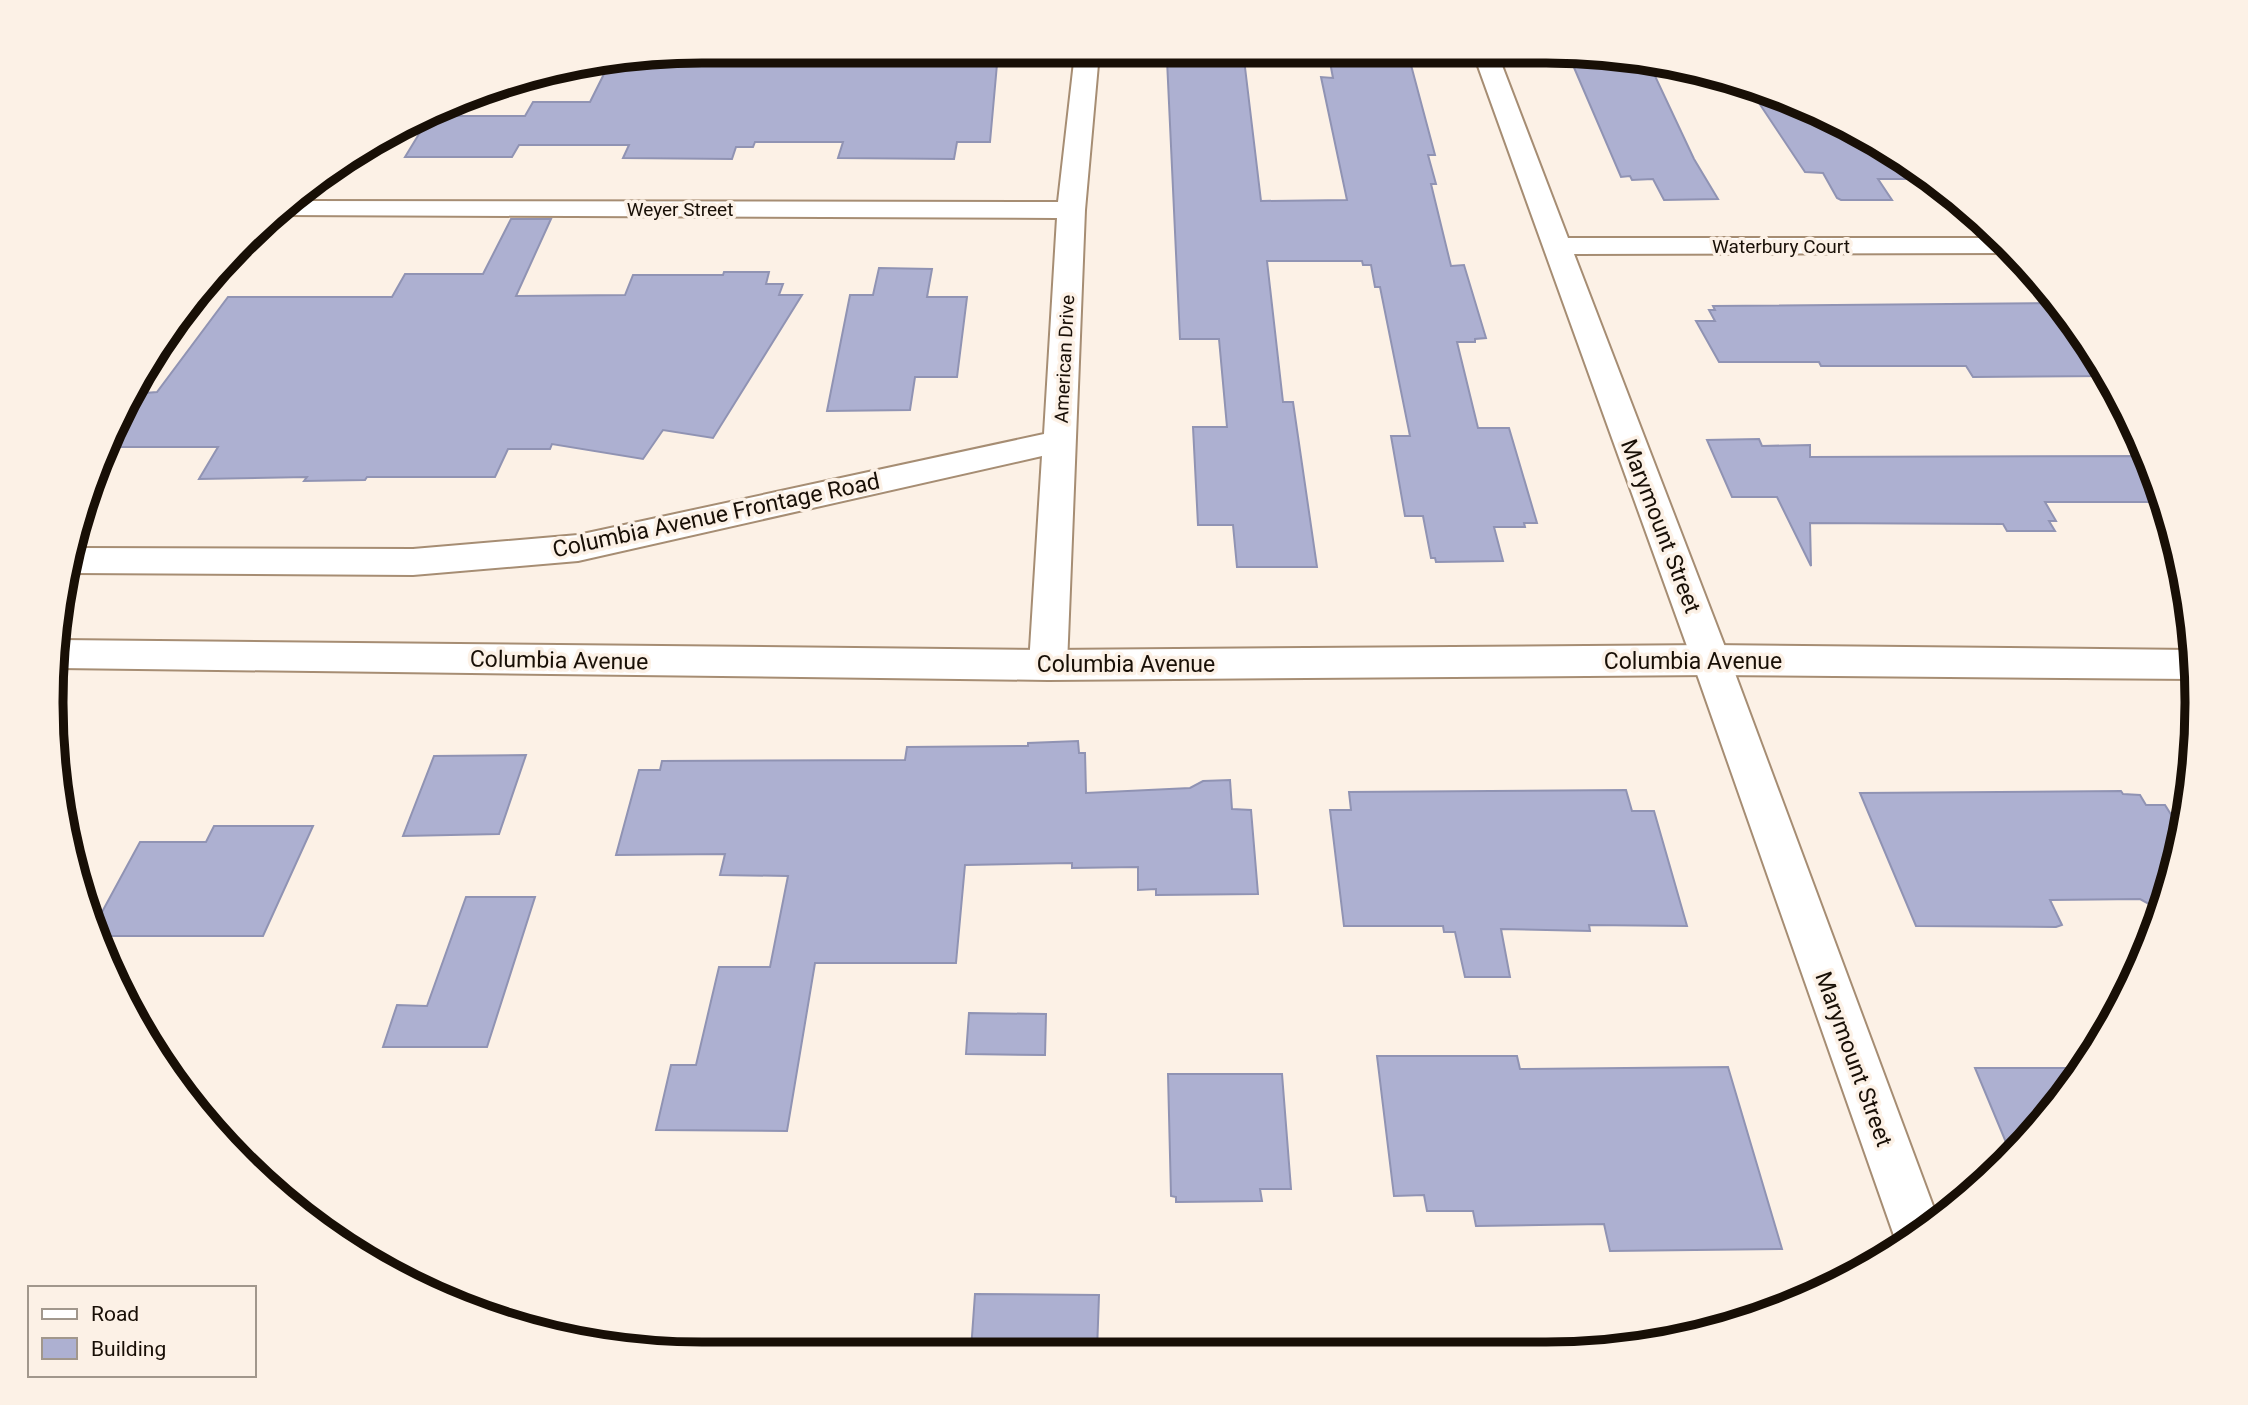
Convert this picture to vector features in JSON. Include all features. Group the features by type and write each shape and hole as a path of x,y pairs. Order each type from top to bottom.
{"street":[{"name":"American Drive","path":"1048,665 1071,210 1086,63"},
{"name":"Marymount Street","path":"1489,63 1711,660 1914,1225"},
{"name":"Weyer Street","path":"296,209 1071,210"},
{"name":"Waterbury Court","path":"1555,246 1994,246"},
{"name":"Columbia Avenue Frontage Road","path":"79,561 413,562 578,548 1059,441"},
{"name":"Columbia Avenue","path":"65,654 1048,665 1711,660 2184,665"}],"building":[{"path":"702,63 997,63 990,142 957,142 954,159 838,158 843,142 755,142 753,147 736,147 732,159 623,158 629,145 519,145 512,157 405,157 423,128 449,116 525,116 533,102 590,102 606,70 619,68"},
{"path":"1167,63 1244,63 1261,201 1347,200 1321,77 1333,78 1330,63 1409,63 1435,155 1428,155 1436,184 1431,184 1451,266 1464,265 1486,338 1475,339 1475,342 1457,342 1478,428 1509,428 1537,523 1524,523 1525,527 1494,527 1503,561 1436,562 1435,558 1431,558 1423,516 1405,516 1391,436 1410,436 1380,287 1375,287 1371,265 1363,265 1362,261 1267,261 1283,402 1293,402 1317,567 1237,567 1233,525 1198,525 1193,427 1227,427 1219,339 1180,339"},
{"path":"1572,64 1653,72 1694,159 1718,199 1664,200 1653,179 1632,180 1630,176 1621,177"},
{"path":"1756,99 1828,129 1912,179 1878,179 1892,200 1841,200 1837,198 1823,173 1805,172"},
{"path":"511,219 551,219 516,296 625,295 633,275 723,275 724,272 769,272 766,284 783,284 779,295 802,295 713,438 663,430 643,459 552,444 550,449 508,449 495,477 367,477 365,480 304,481 307,477 199,479 218,447 117,447 145,393 157,392 228,297 392,297 405,274 483,274"},
{"path":"879,268 932,269 927,297 967,297 957,377 915,377 910,410 827,411 850,295 873,295"},
{"path":"2045,303 2095,376 1973,377 1966,366 1821,366 1819,362 1719,362 1696,321 1715,321 1709,310 1715,310 1713,306"},
{"path":"1759,439 1762,446 1810,445 1810,457 2135,456 2152,502 2045,502 2056,521 2049,521 2055,531 2007,531 2003,524 1810,523 1811,566 1777,497 1732,497 1707,440"},
{"path":"1078,741 1079,753 1085,753 1086,793 1190,788 1203,781 1230,780 1232,809 1251,810 1258,894 1156,895 1156,889 1138,890 1138,867 1072,868 1072,863 965,865 956,963 815,963 787,1131 656,1130 671,1065 696,1065 719,967 770,967 788,876 720,875 725,854 616,855 639,770 660,770 662,761 905,760 907,747 1028,746 1028,743"},
{"path":"526,755 499,834 403,836 434,756"},
{"path":"1626,790 1632,811 1654,811 1687,926 1589,925 1590,931 1501,929 1510,977 1465,977 1455,932 1444,932 1443,926 1344,926 1330,810 1351,810 1349,792"},
{"path":"2121,791 2123,794 2140,795 2146,805 2165,805 2174,820 2152,905 2140,899 2050,900 2062,925 1916,926 1860,793"},
{"path":"214,826 313,826 263,936 108,936 100,916 140,842 206,842"},
{"path":"466,897 535,897 487,1047 383,1047 397,1005 427,1006"},
{"path":"969,1013 1046,1014 1045,1055 966,1054"},
{"path":"1377,1056 1517,1056 1520,1069 1728,1067 1782,1249 1610,1251 1604,1224 1476,1226 1473,1211 1427,1211 1424,1195 1394,1196"},
{"path":"1975,1068 2070,1068 2053,1092 2007,1145"},
{"path":"1168,1074 1282,1074 1291,1189 1260,1189 1262,1201 1176,1202 1176,1197 1171,1196"},
{"path":"975,1294 1099,1295 1097,1342 972,1342"}]}
